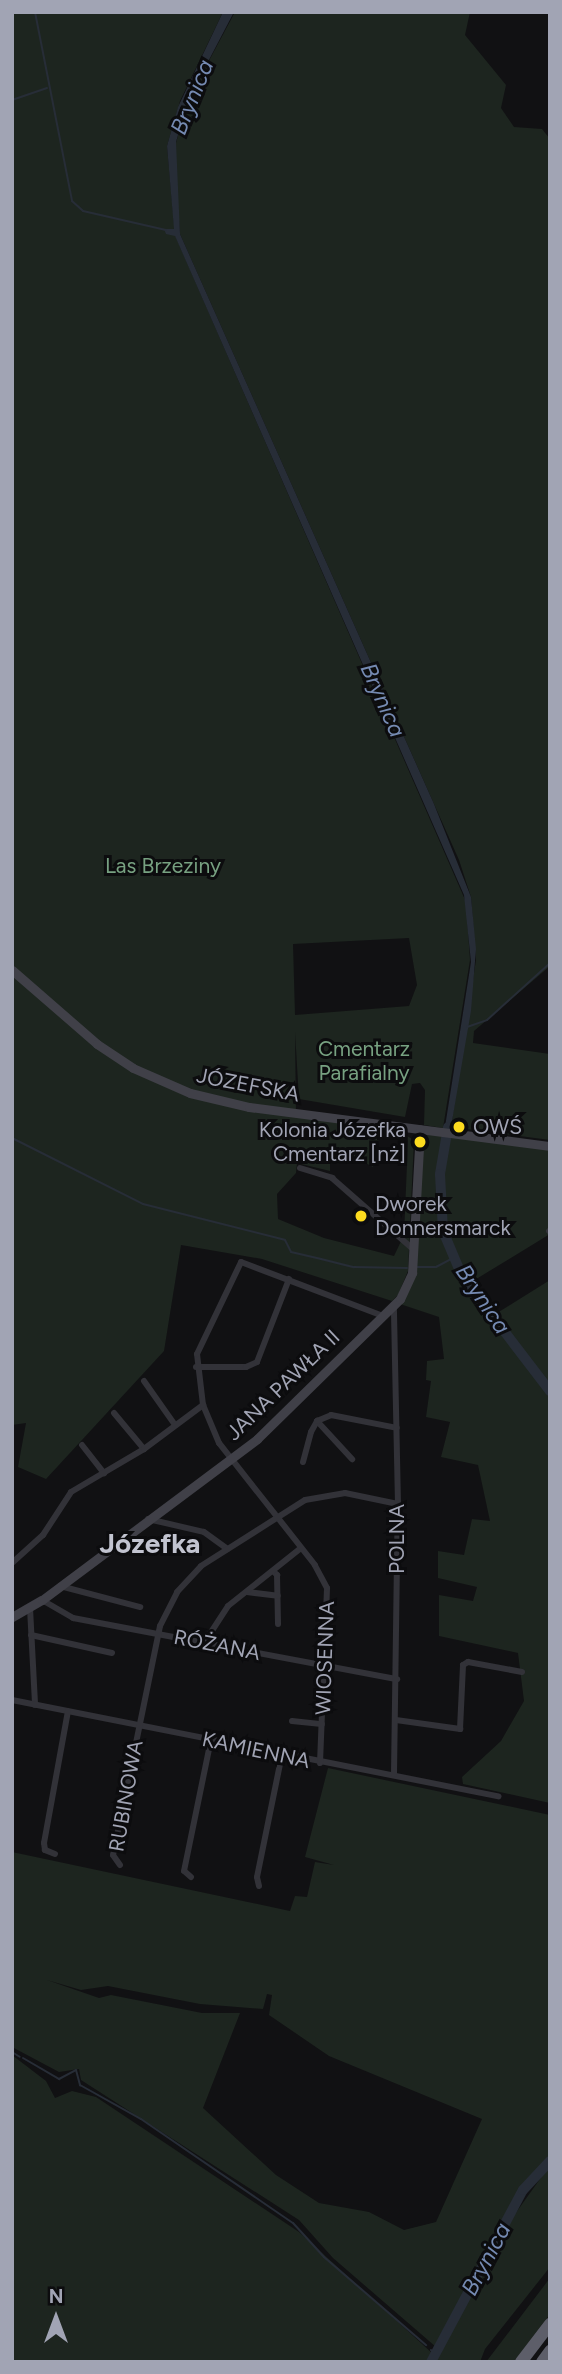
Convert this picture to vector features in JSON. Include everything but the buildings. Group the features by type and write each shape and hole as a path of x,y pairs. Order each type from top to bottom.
{"highway":[{"path":"522,2362 550,2324"},
{"path":"542,2362 550,2351"}],"street":[{"name":"JÓZEFSKA","path":"12,971 97,1044 133,1068 190,1093 250,1107 550,1146"},
{"name":"JANA PAWŁA II","path":"12,1617 42,1601 257,1439 394,1305 412,1268 420,1129"},
{"path":"300,1168 332,1178 413,1249"},
{"path":"289,1279 257,1363 247,1367 196,1367 202,1338 237,1265 246,1262 383,1316"},
{"name":"POLNA","path":"394,1305 398,1311 397,1679 394,1774"},
{"name":"WIOSENNA","path":"196,1367 202,1405 230,1460 301,1548 327,1588 327,1666 320,1763"},
{"path":"144,1381 175,1425"},
{"path":"12,1563 43,1535 71,1492 144,1449 202,1405"},
{"path":"114,1413 144,1449"},
{"path":"317,1421 338,1415 397,1428"},
{"path":"317,1421 352,1459"},
{"path":"303,1462 317,1421"},
{"path":"82,1445 104,1473"},
{"name":"RUBINOWA","path":"120,1865 113,1855 158,1634 170,1602 185,1582 227,1549 275,1517 325,1494 358,1495 398,1504"},
{"path":"148,1519 204,1532 227,1549"},
{"path":"204,1643 215,1620 301,1548"},
{"path":"273,1571 277,1575 278,1624"},
{"path":"60,1586 140,1606"},
{"path":"247,1592 278,1596"},
{"name":"RÓŻANA","path":"42,1601 73,1618 397,1679"},
{"path":"30,1608 35,1705"},
{"path":"31,1635 112,1653"},
{"path":"396,1720 460,1729 463,1665 468,1662 522,1672"},
{"name":"KAMIENNA","path":"12,1700 320,1763 394,1774 499,1796"},
{"path":"55,1854 45,1850 44,1843 68,1711"},
{"path":"292,1721 322,1724"},
{"path":"191,1877 184,1871 211,1740"},
{"path":"259,1886 257,1877 282,1754"}],"green space":[{"name":"Las Brzeziny","path":"12,12 223,12 180,101 167,146 175,235 466,902 470,960 443,1128 424,1125 425,1090 420,1083 412,1084 405,1117 299,1099 295,1032 296,1114 395,1129 414,1140 408,1271 398,1295 392,1301 262,1259 181,1245 164,1351 46,1479 18,1467 26,1423 12,1425","holes":["409,938 417,985 409,1006 295,1015 293,944","380,1133 408,1140 404,1235 394,1256 324,1238 278,1219 277,1194 296,1173 297,1163 330,1171 330,1144 373,1167"]},
{"path":"235,12 470,12 465,35 506,85 501,108 514,127 542,129 550,139 550,966 474,1031 473,1043 550,1054 550,1140 451,1127 476,960 471,897 459,860 180,234 174,150 188,100"},
{"path":"428,1133 550,1150 550,1234 473,1281 497,1313 550,1280 550,1803 463,1784 462,1777 501,1741 524,1701 518,1653 439,1636 439,1595 473,1601 477,1587 438,1578 438,1551 464,1555 472,1519 490,1521 478,1465 441,1457 450,1422 426,1417 431,1381 426,1380 427,1361 444,1359 439,1317 400,1304 414,1276 423,1139"},
{"path":"328,1768 550,1815 550,2159 521,2189 436,2347 333,2258 299,2220 81,2080 79,2069 59,2072 12,2047 12,1852 290,1911 295,1896 307,1897 315,1862 334,1865 305,1857","holes":["47,1980 81,1990 108,1986 200,2004 263,2009 267,1994 272,1995 269,2015 329,2056 482,2119 436,2222 404,2230 369,2212 319,2203 276,2175 203,2108 240,2013 202,2013 111,1995 99,1998"]},
{"path":"12,2055 46,2081 55,2098 72,2091 96,2097 299,2232 432,2353 427,2362 12,2362"},
{"path":"550,2165 550,2267 485,2349 480,2362 434,2362 510,2221"},
{"path":"550,2278 550,2314 514,2362 486,2362"}],"water":[{"path":"223,12 234,12 188,100 176,142 180,234 434,804 471,897 476,949 471,1011 451,1127 445,1127 471,962 464,895 175,236 166,234 164,229 174,229 167,146 178,107"}],"waterway":[{"path":"35,12 72,201 83,211 166,230"},
{"path":"12,100 47,88"},
{"path":"467,1027 487,1020 550,963"},
{"name":"Brynica","path":"448,1127 440,1174 443,1231 462,1276 550,1391"},
{"path":"12,1138 143,1204 285,1240 291,1252 354,1267 407,1268"},
{"path":"416,1267 436,1267 453,1258"},
{"path":"12,2052 20,2057"},
{"path":"23,2058 59,2079 76,2070 80,2085 141,2119 293,2223 324,2257 426,2345"},
{"name":"Brynica","path":"431,2362 523,2190 550,2161"},
{"name":"Brynica","path":"431,2350 435,2354"}],"place":[{"name":"OWŚ","path":"459,1127"},
{"name":"Kolonia Józefka Cmentarz [nż]","path":"420,1142"},
{"name":"Dworek Donnersmarck","path":"361,1216"}],"district":[{"name":"Józefka","path":"150,1543"}],"park label":[{"name":"Cmentarz Parafialny","path":"364,1061"}]}
